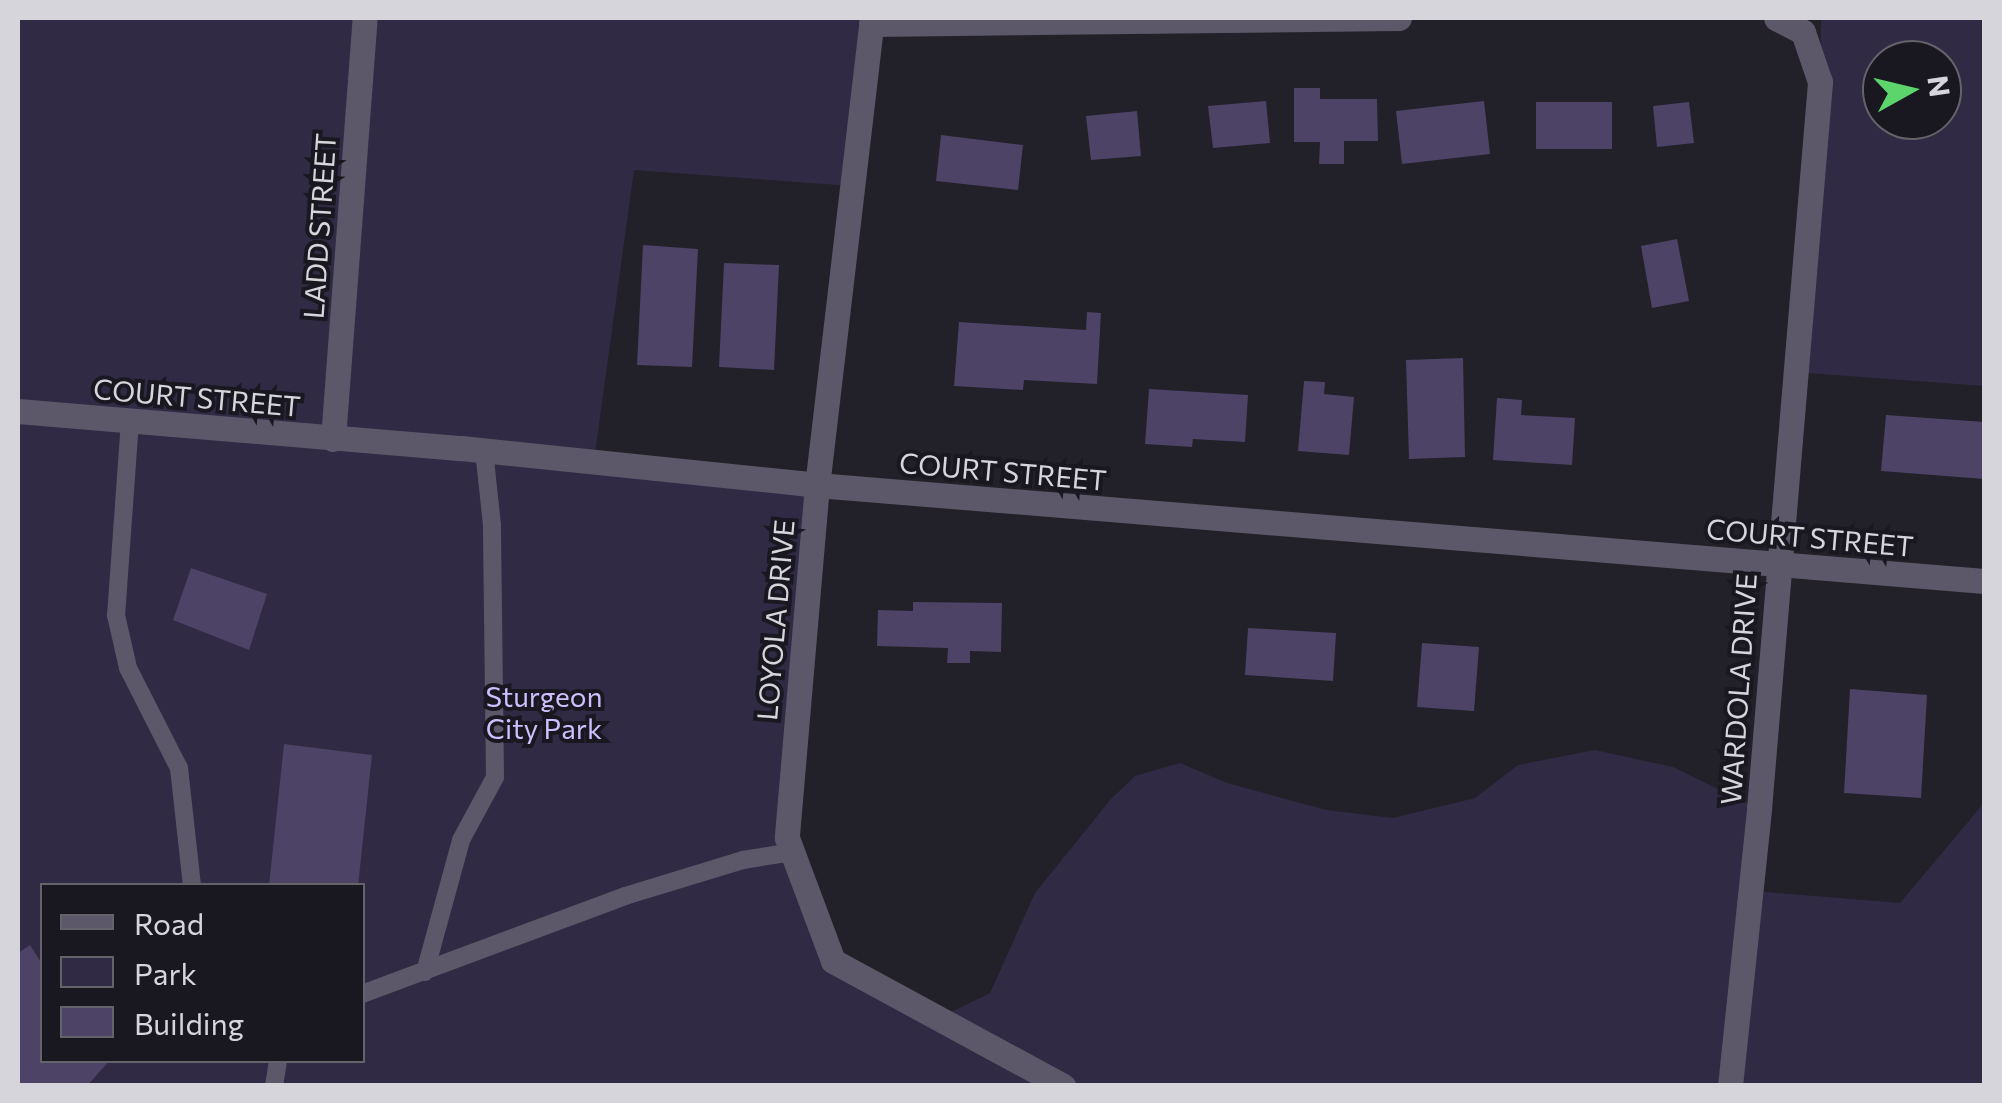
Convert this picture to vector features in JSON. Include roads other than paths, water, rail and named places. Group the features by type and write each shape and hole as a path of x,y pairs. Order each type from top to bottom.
{"street":[{"name":"LADD STREET","path":"333,439 365,18"},
{"path":"872,21 1399,18"},
{"name":"WARDOLA DRIVE","path":"1730,1086 1760,809 1777,565 1820,82 1803,32 1776,18"},
{"name":"LOYOLA DRIVE","path":"872,21 817,486 787,838 833,961 1062,1086"},
{"name":"COURT STREET","path":"18,412 484,450 817,486 1984,581"}],"lane":[{"path":"130,422 116,615 128,668 179,768 192,883"},
{"path":"425,972 461,840 495,777 492,525 484,450"},
{"path":"365,993 625,896 743,860 792,852"}],"park label":[{"name":"Sturgeon City Park","path":"544,712"}]}
